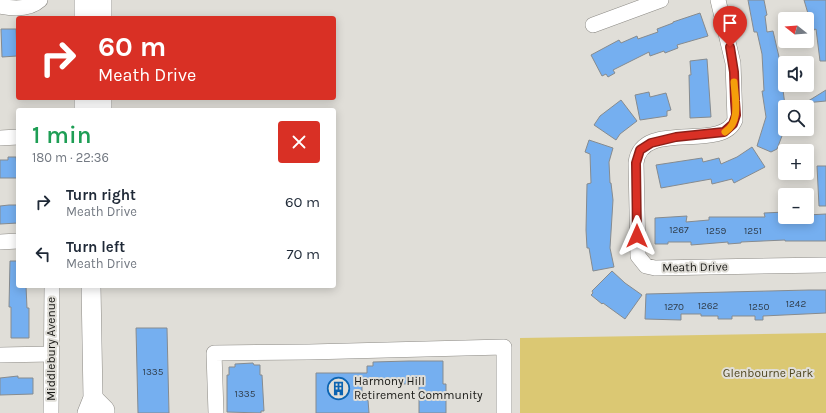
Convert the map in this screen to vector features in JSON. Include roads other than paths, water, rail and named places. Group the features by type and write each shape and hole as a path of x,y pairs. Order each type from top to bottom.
{"main road":[{"path":"84,0 84,16"},
{"path":"102,0 102,16"},
{"path":"91,288 90,406 105,410 105,413"}],"street":[{"path":"1,0 0,6 13,9 34,6 40,0"},
{"path":"593,25 661,0"},
{"name":"Meath Drive","path":"718,0 733,63 735,120 731,128 724,132 676,137 651,143 640,150 636,163 638,256 646,266 655,268 826,265"},
{"path":"0,138 16,137"},
{"path":"0,242 16,241"},
{"name":"Middlebury Avenue","path":"51,413 52,288"},
{"path":"216,413 214,353 504,347 504,413"},
{"path":"0,354 51,354"}],"place":[{"name":"Harmony Hill Retirement Community","path":"339,388"}],"park label":[{"name":"Glenbourne Park","path":"768,373"}]}
